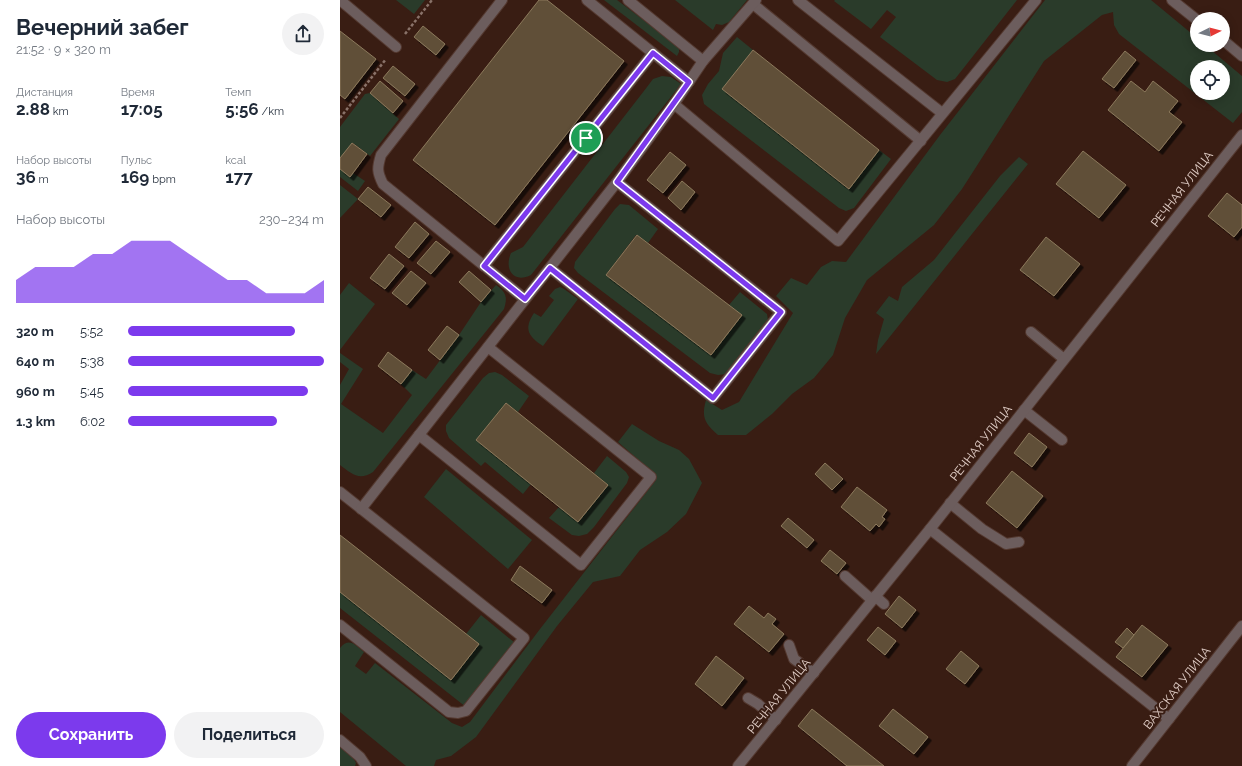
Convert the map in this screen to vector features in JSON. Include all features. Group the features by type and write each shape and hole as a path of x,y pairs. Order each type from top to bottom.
{"street":[{"path":"340,0 396,47"},
{"path":"502,0 381,155 378,167 379,176 383,184 525,299"},
{"path":"587,0 689,82"},
{"path":"628,0 703,61"},
{"path":"798,0 942,113"},
{"path":"674,104 838,241 1036,0"},
{"path":"1172,0 1190,14"},
{"path":"361,509 617,182 674,104 703,61 754,2 921,141"},
{"path":"1230,46 1242,56"},
{"path":"484,266 653,53"},
{"name":"РЕЧНАЯ УЛИЦА","path":"738,766 930,529 1242,134"},
{"path":"550,268 713,398 781,312 617,182"},
{"path":"1031,332 1064,359"},
{"path":"419,435 581,565 651,477 488,347"},
{"path":"1024,410 1062,440"},
{"path":"340,492 524,638 466,711 458,713 449,712 340,625"},
{"path":"950,503 982,529 1006,544 1019,542"},
{"path":"930,529 1169,719"},
{"path":"845,576 884,604"},
{"name":"ВАХСКАЯ УЛИЦА","path":"1132,766 1242,626"},
{"path":"789,645 794,659 814,673"},
{"path":"748,698 758,704 776,720"},
{"path":"340,740 360,757 366,766"}],"green space":[{"path":"396,0 425,0 414,14"},
{"path":"604,0 617,0 679,47 677,56"},
{"path":"675,0 747,0 729,22 722,25 716,24 713,30"},
{"path":"1017,0 955,79 947,82 937,80 880,37 896,17 887,10 871,29 834,1"},
{"path":"1045,0 1151,0 1190,32 1190,52 1213,52 1223,60 1190,60 1190,89 1119,34 1114,25 1113,12 1102,15 1044,61 962,189 934,225 867,280 845,318 833,355 814,378 792,394 772,414 746,435 718,435 705,420 704,411 706,400 722,410 739,402 793,313 776,296 791,278 807,285 821,267 832,261 846,262 940,135"},
{"path":"737,37 753,50 723,89 848,189 879,150 891,159 854,208 846,211 839,208 704,104 702,95 708,84 719,71 723,53"},
{"path":"1230,66 1242,76 1242,112 1233,123 1204,100 1230,100"},
{"path":"662,76 671,77 681,84 531,275 519,278 515,276 510,269 509,264 511,253 523,247 653,79"},
{"path":"370,93 399,119 370,156 353,143 340,158 340,127 365,94"},
{"path":"1019,157 1028,164 876,354 884,319 876,313 889,296 898,301 902,287 934,260 1000,176"},
{"path":"340,169 350,177 353,173 365,181 358,191 340,177"},
{"path":"340,185 358,199 340,218"},
{"path":"620,204 629,205 658,229 648,243 636,235 606,275 711,355 742,315 729,305 740,292 767,314 768,320 766,326 727,374 718,375 710,373 578,273 574,268 575,262"},
{"path":"349,283 375,304 340,350 340,295"},
{"path":"496,285 502,290 506,298 504,309 373,472 368,475 360,476 352,474 340,465 340,385 349,369 340,362 340,353 363,369 341,404 383,433 412,395 401,384 412,370 426,379 459,335 481,302"},
{"path":"560,287 578,299 543,346 531,336 528,328 529,324 534,313 541,317 554,300 549,296 555,289"},
{"path":"495,372 502,375 529,396 518,412 506,403 476,440 531,484 523,494 485,462 481,466 449,438 446,431 446,425 483,378 489,373"},
{"path":"632,424 659,441 679,450 689,459 702,483 686,514 667,532 640,550 620,576 593,582 557,626 476,737 451,756 436,760 434,766 406,766 340,712 340,648 346,643 352,643 364,652 355,666 366,674 375,663 452,723 462,727 470,722 656,480 655,474 618,442"},
{"path":"607,456 626,472 629,477 627,483 587,534 579,536 572,535 549,518 559,507 578,522 608,485 594,473"},
{"path":"446,469 532,540 508,569 424,497"},
{"path":"340,592 451,680 479,644 466,634 481,615 515,643 466,707 340,608"},
{"path":"340,746 353,758 356,763 355,766 340,766"}],"building":[{"path":"539,0 547,0 624,61 495,225 413,160"},
{"path":"423,26 445,44 436,55 414,37"},
{"path":"340,31 376,59 345,99 340,95"},
{"path":"753,50 879,150 849,189 722,89"},
{"path":"1125,51 1136,60 1114,88 1102,79"},
{"path":"393,66 415,84 405,96 383,78"},
{"path":"380,81 403,101 393,113 370,93"},
{"path":"1131,81 1145,92 1153,81 1178,101 1169,112 1182,122 1159,151 1108,110"},
{"path":"352,143 367,154 350,177 340,169 340,158"},
{"path":"1083,151 1126,185 1099,218 1056,184"},
{"path":"670,152 686,165 663,193 647,180"},
{"path":"682,181 695,192 681,210 668,198"},
{"path":"368,187 391,205 381,217 358,199"},
{"path":"1227,193 1242,205 1242,227 1234,237 1208,216"},
{"path":"415,222 429,234 409,258 395,247"},
{"path":"637,235 742,315 711,355 606,275"},
{"path":"1046,237 1080,264 1054,296 1020,270"},
{"path":"436,241 450,252 431,274 417,263"},
{"path":"389,254 404,266 385,289 370,278"},
{"path":"411,271 426,283 407,305 392,293"},
{"path":"469,271 491,290 481,302 459,282"},
{"path":"447,326 459,335 440,360 428,350"},
{"path":"388,352 412,370 401,384 378,366"},
{"path":"506,403 608,485 578,522 476,440"},
{"path":"1029,433 1047,447 1032,467 1014,453"},
{"path":"825,463 843,479 832,490 815,474"},
{"path":"1012,471 1043,496 1017,528 986,503"},
{"path":"857,487 887,510 882,517 885,519 879,527 876,524 870,531 841,507"},
{"path":"788,518 814,540 807,548 781,526"},
{"path":"340,535 479,644 451,680 340,592"},
{"path":"830,550 846,563 837,574 821,561"},
{"path":"520,566 552,590 542,603 511,580"},
{"path":"899,596 916,610 902,628 885,614"},
{"path":"749,606 764,618 768,613 776,619 772,624 784,634 769,652 734,624"},
{"path":"1142,625 1168,645 1142,677 1116,657"},
{"path":"878,627 896,641 885,655 867,640"},
{"path":"1127,628 1134,635 1123,648 1115,642"},
{"path":"961,651 979,666 965,684 946,669"},
{"path":"716,656 744,678 722,706 695,684"},
{"path":"812,709 884,766 847,766 798,726"},
{"path":"893,709 928,737 914,754 879,726"}],"route":[{"path":"653,53 689,82 617,182 781,312 713,398 550,268 525,299 484,266 586,138 653,53"}]}
